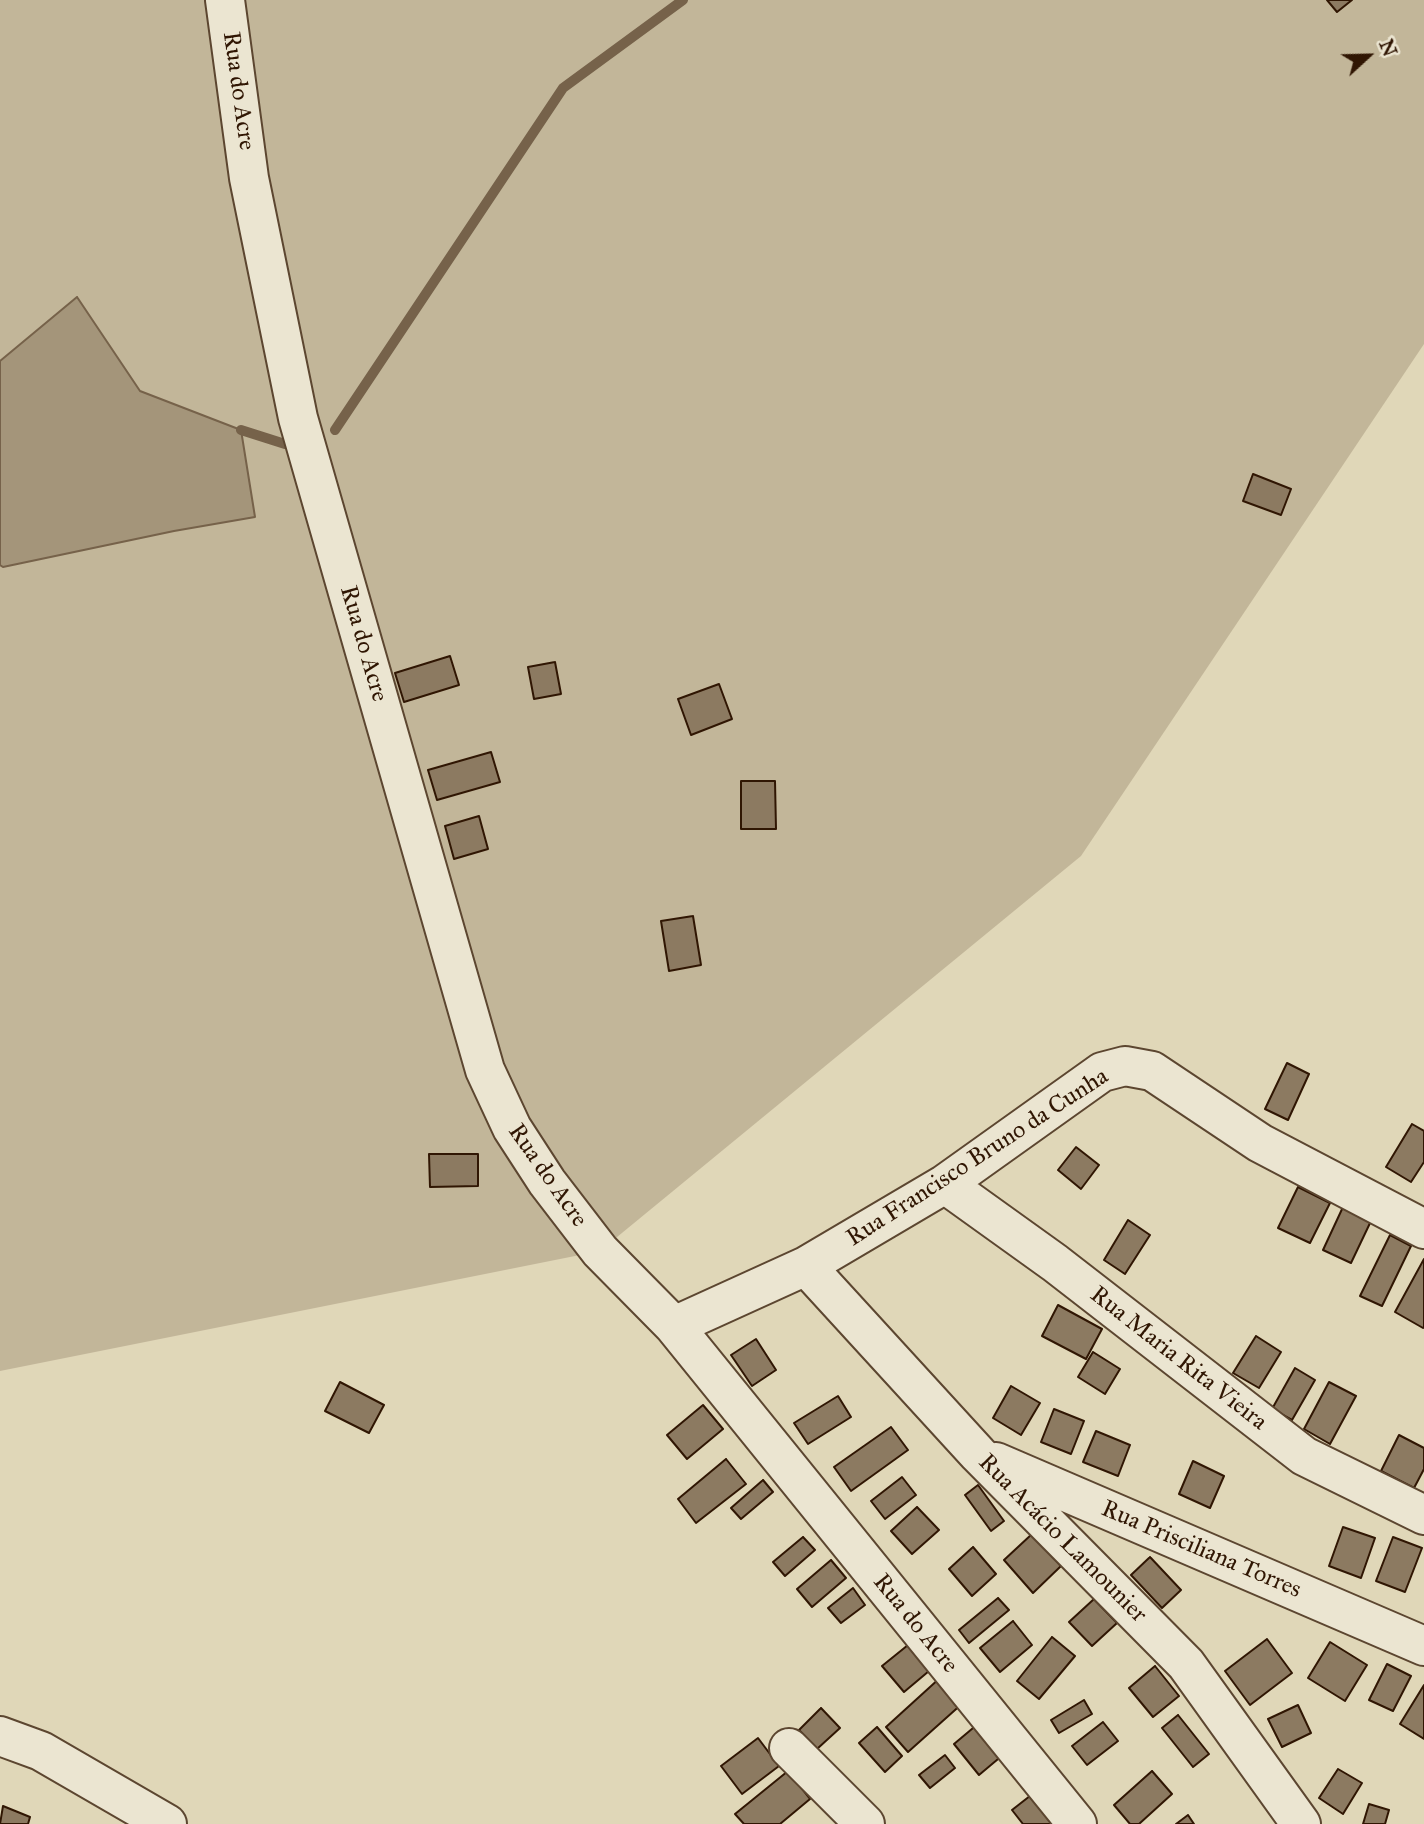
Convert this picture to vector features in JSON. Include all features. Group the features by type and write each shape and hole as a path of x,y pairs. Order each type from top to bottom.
{"street":[{"name":"Rua do Acre","path":"225,0 249,178 298,418 485,1070 512,1128 547,1182 600,1251 674,1326 1077,1824"},
{"name":"Rua Francisco Bruno da Cunha","path":"674,1326 806,1266 944,1184 1102,1072 1125,1066 1152,1071 1260,1143 1341,1188 1424,1229"},
{"name":"Rua Maria Rita Vieira","path":"944,1184 1055,1263 1304,1456 1424,1515"},
{"name":"Rua Acácio Lamounier","path":"806,1266 978,1454 1186,1664 1234,1726 1301,1824"},
{"name":"Rua Prisciliana Torres","path":"978,1454 1424,1646"},
{"path":"0,1736 41,1751 167,1824"},
{"path":"789,1748 865,1824"}],"shaded area":[{"path":"0,0 1424,0 1424,344 1081,856 600,1251 0,1371"},
{"path":"77,297 140,391 241,430 255,517 3,567 0,565 0,361"}],"building":[{"path":"1327,0 1352,0 1337,12"},
{"path":"1253,474 1291,489 1281,515 1243,501"},
{"path":"450,656 459,685 404,702 395,673"},
{"path":"555,662 561,694 534,699 528,667"},
{"path":"719,684 732,719 691,735 678,699"},
{"path":"491,752 500,782 437,800 428,770"},
{"path":"741,781 775,781 776,829 741,829"},
{"path":"479,816 488,849 454,859 445,826"},
{"path":"693,916 701,965 669,971 661,921"},
{"path":"1287,1063 1309,1074 1288,1120 1265,1109"},
{"path":"1412,1124 1424,1131 1424,1162 1411,1182 1386,1167"},
{"path":"1076,1147 1099,1165 1081,1189 1058,1170"},
{"path":"429,1154 478,1154 478,1186 430,1187"},
{"path":"1298,1187 1330,1203 1310,1243 1278,1228"},
{"path":"1343,1207 1371,1221 1351,1263 1323,1250"},
{"path":"1128,1220 1150,1235 1125,1274 1104,1260"},
{"path":"1390,1235 1411,1246 1382,1306 1360,1296"},
{"path":"1424,1259 1424,1327 1423,1328 1395,1312"},
{"path":"1058,1305 1102,1329 1086,1359 1042,1336"},
{"path":"1256,1336 1281,1352 1259,1388 1233,1373"},
{"path":"756,1339 776,1370 752,1386 731,1355"},
{"path":"1093,1352 1120,1369 1105,1394 1078,1377"},
{"path":"1295,1368 1315,1380 1292,1420 1272,1409"},
{"path":"340,1382 384,1405 369,1433 325,1411"},
{"path":"1329,1382 1356,1396 1330,1444 1304,1429"},
{"path":"1011,1386 1040,1403 1021,1435 993,1418"},
{"path":"838,1396 851,1417 808,1444 794,1423"},
{"path":"703,1405 723,1429 687,1459 667,1435"},
{"path":"1054,1409 1084,1421 1071,1454 1041,1442"},
{"path":"891,1427 908,1450 851,1491 834,1467"},
{"path":"1096,1431 1130,1445 1118,1476 1083,1462"},
{"path":"1399,1435 1424,1448 1424,1469 1414,1488 1381,1471"},
{"path":"726,1459 746,1484 696,1523 678,1499"},
{"path":"1193,1461 1224,1476 1210,1508 1179,1494"},
{"path":"902,1477 916,1495 885,1519 871,1501"},
{"path":"763,1480 773,1492 741,1519 731,1508"},
{"path":"978,1485 1004,1521 991,1531 965,1495"},
{"path":"917,1507 939,1530 912,1554 891,1531"},
{"path":"1343,1527 1375,1538 1361,1578 1329,1566"},
{"path":"1032,1534 1061,1566 1033,1593 1004,1560"},
{"path":"803,1537 815,1550 785,1576 773,1562"},
{"path":"1393,1537 1422,1548 1405,1592 1376,1581"},
{"path":"973,1547 996,1574 972,1596 949,1569"},
{"path":"1150,1557 1181,1590 1162,1608 1131,1575"},
{"path":"831,1560 846,1578 812,1607 797,1589"},
{"path":"853,1588 865,1605 841,1623 828,1608"},
{"path":"998,1598 1009,1610 969,1643 959,1630"},
{"path":"1094,1599 1117,1623 1092,1646 1069,1622"},
{"path":"1013,1621 1032,1645 1000,1672 980,1648"},
{"path":"1052,1637 1075,1656 1039,1699 1017,1681"},
{"path":"1267,1639 1292,1673 1250,1705 1225,1671"},
{"path":"1330,1642 1367,1665 1345,1701 1308,1678"},
{"path":"908,1645 929,1671 904,1692 882,1666"},
{"path":"1387,1664 1411,1676 1393,1711 1369,1700"},
{"path":"1155,1666 1179,1696 1153,1717 1129,1688"},
{"path":"941,1677 964,1702 908,1752 886,1727"},
{"path":"1424,1685 1424,1739 1400,1724"},
{"path":"1084,1700 1092,1714 1059,1733 1051,1720"},
{"path":"1298,1705 1311,1733 1282,1747 1268,1719"},
{"path":"821,1708 840,1728 817,1749 799,1730"},
{"path":"1178,1715 1209,1754 1193,1767 1162,1728"},
{"path":"1103,1722 1118,1741 1087,1765 1072,1746"},
{"path":"979,1723 1004,1754 979,1775 954,1744"},
{"path":"877,1727 902,1756 885,1772 859,1743"},
{"path":"758,1738 779,1766 742,1794 721,1766"},
{"path":"945,1755 955,1768 930,1788 919,1775"},
{"path":"1338,1769 1362,1783 1343,1814 1319,1798"},
{"path":"788,1771 810,1799 780,1824 744,1824 735,1814"},
{"path":"1152,1771 1172,1794 1139,1824 1130,1824 1114,1805"},
{"path":"1035,1792 1057,1824 1023,1824 1012,1810"},
{"path":"1369,1804 1389,1810 1385,1824 1363,1824"},
{"path":"3,1806 30,1817 28,1824 0,1824"},
{"path":"1188,1815 1194,1824 1176,1824"}],"waterway":[{"path":"335,430 563,88 683,0"},
{"path":"241,430 285,444"}]}
